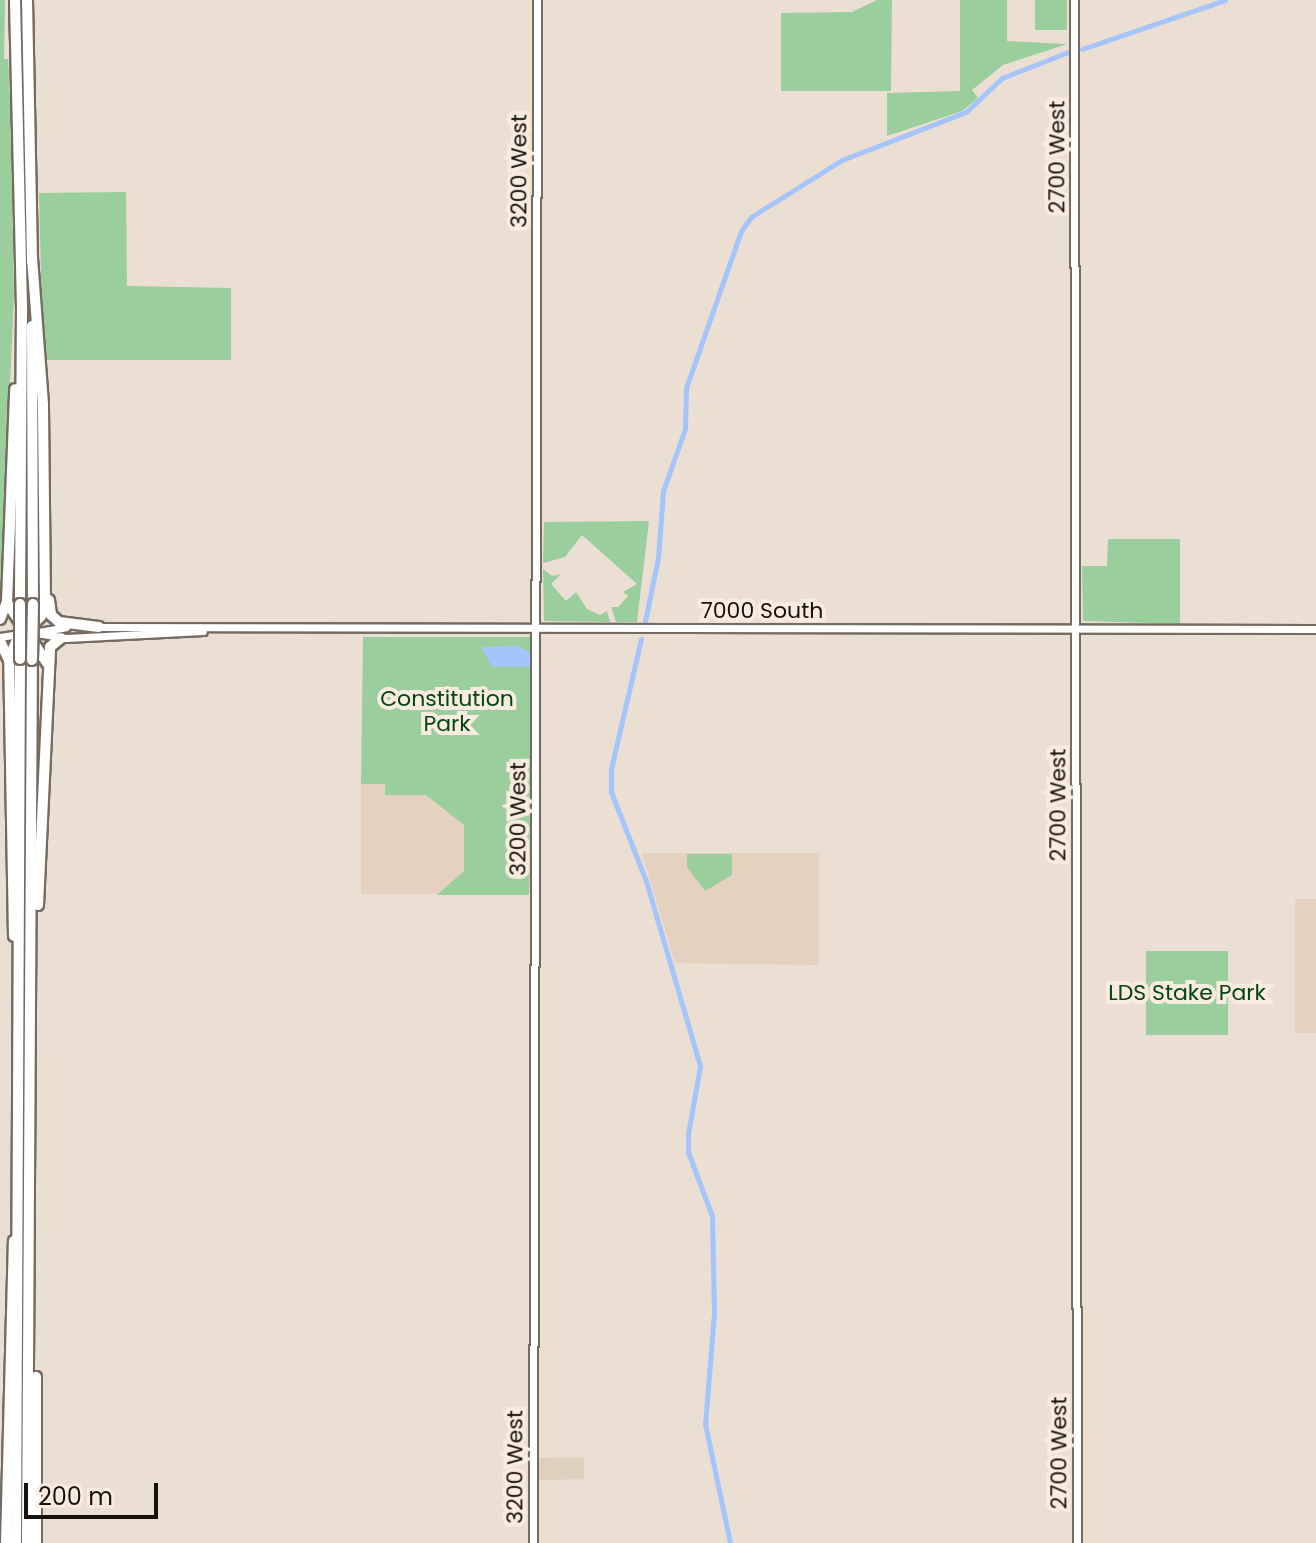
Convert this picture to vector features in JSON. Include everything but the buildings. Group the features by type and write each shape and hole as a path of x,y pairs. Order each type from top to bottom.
{"highway":[{"path":"14,0 22,323 20,604 15,660 21,1068 16,1543"},
{"path":"27,0 32,256 33,604 27,1543"},
{"path":"15,660 12,648 43,612 45,582 43,404 32,256"},
{"path":"0,619 7,599 12,420 22,323"},
{"path":"45,582 55,619 99,627"},
{"path":"7,599 26,633 43,653 49,672"},
{"path":"2,635 15,660"},
{"path":"32,955 50,647 61,638"},
{"path":"6,1543 10,1299 20,1212"},
{"path":"30,1284 36,1353 36,1543"}],"main road":[{"name":"3200 West","path":"533,1543 537,0"},
{"name":"2700 West","path":"1074,0 1077,1543"},
{"name":"7000 South","path":"2,635 39,632 51,627 1316,629"},
{"name":"7000 South","path":"39,632 61,638 207,629"}],"shaded area":[{"path":"361,784 531,784 531,894 361,894"},
{"path":"642,853 819,853 819,965 675,963"},
{"path":"1295,899 1316,899 1316,1033 1295,1033"},
{"path":"584,1457 584,1479 538,1480 538,1458"}],"green space":[{"path":"0,0 5,0 4,59 8,59 11,116 14,296 0,608"},
{"path":"877,0 892,0 891,91 781,91 781,13 852,12"},
{"path":"960,0 1007,0 1007,41 1067,44 1003,65 972,90 978,98 962,111 887,136 887,93 960,91"},
{"path":"1035,0 1067,0 1067,30 1035,30"},
{"path":"126,192 127,286 231,288 231,360 43,360 39,193"},
{"path":"649,521 637,622 616,622 611,607 618,607 628,596 623,592 637,584 582,535 565,557 543,563 544,522"},
{"path":"1108,539 1180,539 1180,624 1083,621 1082,566 1107,566"},
{"path":"543,569 552,576 561,574 551,584 566,601 576,592 587,609 600,615 607,611 610,622 544,621"},
{"name":"Constitution Park","path":"363,637 532,637 529,895 437,895 464,871 464,825 426,795 385,795 385,784 361,784"},
{"path":"687,854 732,854 732,875 705,891 687,867"},
{"name":"LDS Stake Park","path":"1146,951 1228,951 1228,1035 1146,1035"}],"water":[{"path":"517,646 530,652 530,667 492,667 481,647"}],"waterway":[{"path":"1082,49 1225,0"},
{"path":"645,621 658,558 663,491 685,429 686,388 741,231 751,217 842,160 966,112 1002,78 1068,52"},
{"path":"641,639 611,769 611,792 646,881 700,1066 688,1134 688,1152 712,1216 714,1313 705,1424 730,1543"}]}
